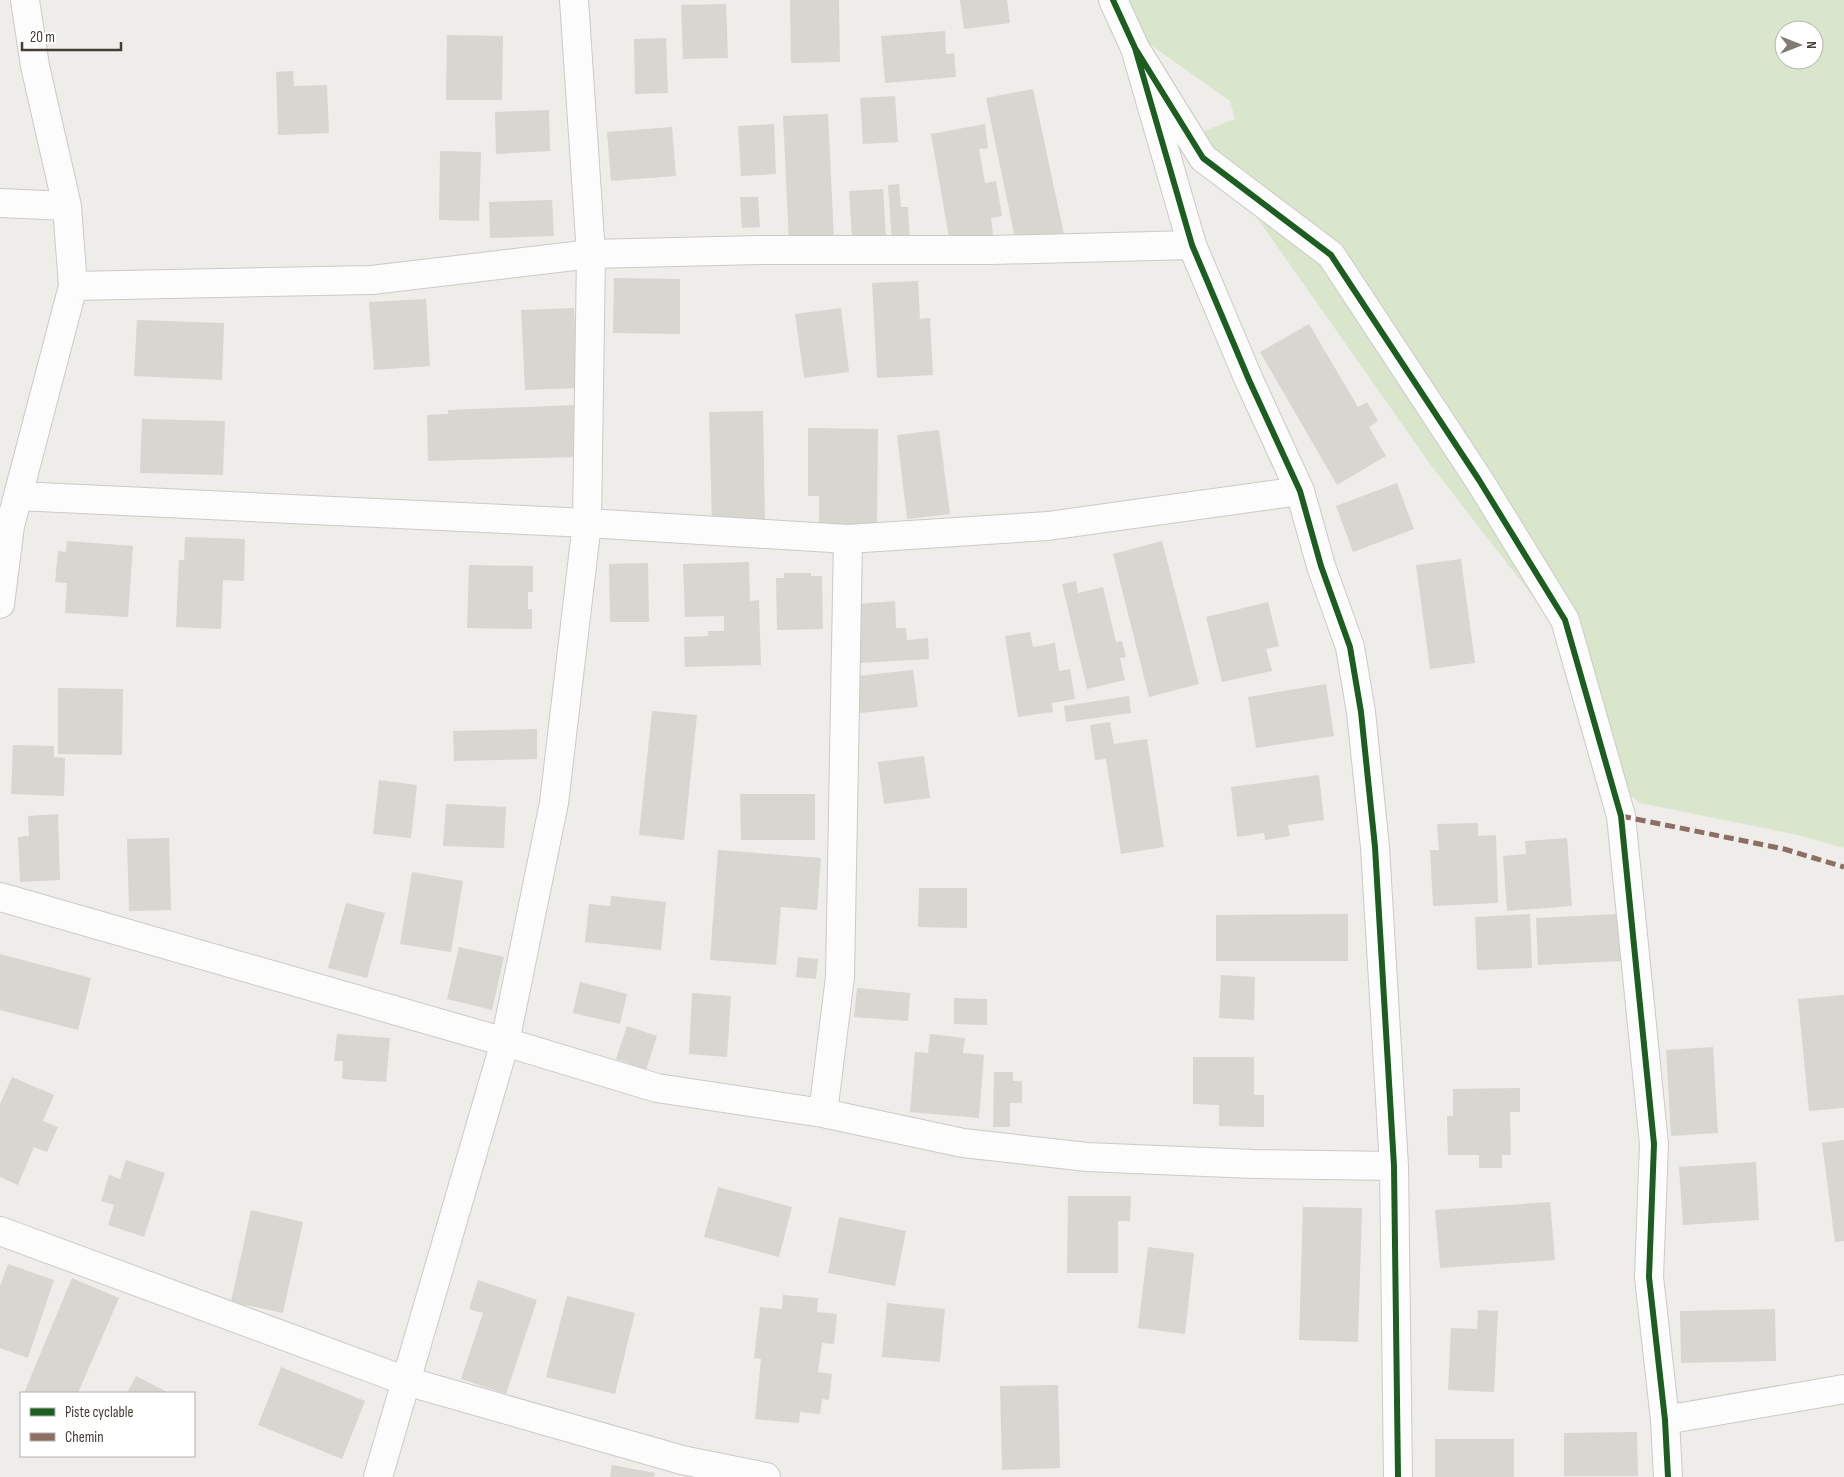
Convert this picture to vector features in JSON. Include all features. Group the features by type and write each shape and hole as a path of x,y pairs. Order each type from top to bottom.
{"street":[{"path":"0,604 5,527 18,496 73,286 67,206 35,66 25,0"},
{"path":"378,1477 505,1042 554,803 587,523 591,254 574,0"},
{"path":"1113,0 1135,48 1203,158 1331,255 1479,480 1566,620 1621,816 1654,1144 1649,1277 1665,1420 1668,1477"},
{"path":"1135,48 1192,245 1249,380 1300,491 1321,566 1350,646 1361,712 1375,847 1394,1166 1398,1477"},
{"path":"0,203 67,206"},
{"path":"73,286 372,280 591,254 760,250 992,250 1192,245"},
{"path":"18,496 587,523 848,539 1048,526 1300,491"},
{"path":"823,1113 840,977 848,539"},
{"path":"0,897 505,1042 656,1088 823,1113 963,1143 1087,1157 1253,1164 1394,1166"},
{"path":"0,1231 406,1381 682,1460 766,1477"},
{"path":"1665,1420 1844,1389"}],"green space":[{"path":"1114,0 1844,0 1844,848 1798,835 1640,803 1614,782 1551,620 1430,464 1246,202 1224,189 1204,131 1235,119 1230,101 1134,33"}],"building":[{"path":"790,0 839,0 840,62 791,63"},
{"path":"960,0 1007,0 1010,23 964,29"},
{"path":"726,4 728,58 683,59 681,5"},
{"path":"945,31 946,54 954,53 956,77 885,83 881,36"},
{"path":"447,35 503,36 502,100 446,100"},
{"path":"666,38 668,93 635,94 634,39"},
{"path":"293,71 294,86 327,85 329,133 278,135 276,72"},
{"path":"1033,89 1065,239 1016,243 986,98"},
{"path":"895,96 898,142 863,144 860,98"},
{"path":"549,110 550,151 496,154 495,112"},
{"path":"828,114 834,240 789,243 783,116"},
{"path":"774,124 776,174 741,176 738,126"},
{"path":"985,124 988,148 979,149 985,183 996,181 1002,216 991,218 993,235 950,243 931,134"},
{"path":"672,127 676,176 611,181 607,132"},
{"path":"440,151 481,152 479,221 439,220"},
{"path":"899,184 901,207 908,207 910,243 892,244 888,185"},
{"path":"883,189 886,236 852,238 849,191"},
{"path":"740,197 758,197 760,227 742,228"},
{"path":"552,200 554,236 490,238 489,202"},
{"path":"614,278 680,279 680,334 613,333"},
{"path":"918,281 920,319 930,318 933,375 877,378 872,283"},
{"path":"426,299 430,366 374,370 369,302"},
{"path":"574,308 578,388 525,390 521,310"},
{"path":"841,308 849,372 804,378 795,314"},
{"path":"137,320 224,323 222,380 134,376"},
{"path":"1309,324 1358,407 1367,402 1378,421 1369,427 1386,456 1337,485 1260,352"},
{"path":"576,405 578,457 428,461 427,415 448,414 448,410"},
{"path":"763,411 765,521 712,523 709,412"},
{"path":"142,419 225,421 223,475 140,473"},
{"path":"808,428 878,429 877,525 819,524 819,496 808,496"},
{"path":"939,430 950,514 907,519 897,435"},
{"path":"1397,483 1414,529 1353,552 1336,506"},
{"path":"185,537 245,539 244,581 223,580 221,629 176,627 179,560 184,560"},
{"path":"67,541 133,546 128,617 65,613 67,583 55,582 58,551 66,552"},
{"path":"1162,541 1199,684 1149,697 1113,554"},
{"path":"1461,559 1475,663 1430,669 1416,565"},
{"path":"749,562 750,601 759,600 761,665 685,667 684,637 708,636 708,631 724,631 724,616 685,617 683,564"},
{"path":"648,563 649,622 610,622 609,564"},
{"path":"469,565 533,566 533,592 528,592 528,609 532,609 532,629 467,628"},
{"path":"784,573 811,573 811,576 822,576 823,629 777,630 776,578 784,578"},
{"path":"1076,581 1078,593 1103,587 1116,642 1122,641 1126,657 1120,658 1125,680 1087,689 1062,584"},
{"path":"895,601 896,628 906,628 907,640 928,638 929,659 860,663 857,604"},
{"path":"1268,602 1279,646 1266,649 1272,671 1222,682 1206,617"},
{"path":"1030,632 1033,647 1055,643 1059,671 1070,669 1075,699 1052,703 1053,712 1018,717 1005,636"},
{"path":"913,670 918,707 860,713 857,676"},
{"path":"1326,684 1334,736 1256,748 1248,697"},
{"path":"58,688 123,689 122,755 58,754"},
{"path":"1129,696 1131,713 1066,722 1064,706"},
{"path":"652,711 697,715 684,840 639,835"},
{"path":"1110,722 1114,744 1147,739 1164,847 1121,854 1106,759 1095,760 1090,725"},
{"path":"537,729 537,759 454,761 453,731"},
{"path":"13,745 54,746 54,757 65,758 64,796 11,794"},
{"path":"924,756 930,798 884,804 878,762"},
{"path":"1319,775 1324,820 1288,825 1290,836 1265,840 1264,833 1237,837 1231,787"},
{"path":"379,780 417,785 411,838 373,834"},
{"path":"740,794 815,794 815,840 741,840"},
{"path":"446,804 506,807 504,848 443,846"},
{"path":"58,814 60,880 20,882 18,837 29,836 28,816"},
{"path":"1478,823 1478,836 1496,835 1498,903 1433,906 1430,850 1439,850 1437,824"},
{"path":"169,838 171,910 129,911 127,839"},
{"path":"1567,838 1572,906 1507,911 1503,856 1526,854 1525,841"},
{"path":"718,850 821,858 817,910 781,907 776,965 710,960"},
{"path":"412,872 463,881 451,952 400,944"},
{"path":"919,888 967,888 967,928 918,927"},
{"path":"611,896 666,902 661,950 585,942 589,904 610,906"},
{"path":"346,903 385,913 367,978 328,968"},
{"path":"1348,914 1348,961 1216,961 1216,915"},
{"path":"1530,914 1532,968 1477,970 1475,917"},
{"path":"1619,914 1621,961 1538,965 1536,918"},
{"path":"459,947 504,957 492,1010 447,999"},
{"path":"0,954 91,978 78,1030 0,1010"},
{"path":"798,957 818,959 816,979 796,977"},
{"path":"1221,975 1255,977 1254,1020 1219,1018"},
{"path":"580,982 627,994 620,1024 573,1013"},
{"path":"857,988 910,993 908,1021 854,1017"},
{"path":"692,993 731,996 727,1057 689,1054"},
{"path":"1844,995 1844,1108 1809,1111 1798,999"},
{"path":"954,998 987,999 987,1025 954,1024"},
{"path":"627,1026 657,1036 646,1070 616,1059"},
{"path":"337,1034 390,1038 386,1082 342,1079 343,1061 334,1061"},
{"path":"930,1034 965,1038 963,1053 984,1055 979,1118 910,1112 915,1052 928,1053"},
{"path":"1713,1047 1718,1133 1671,1136 1666,1050"},
{"path":"1193,1057 1254,1057 1254,1095 1264,1095 1264,1127 1219,1126 1219,1105 1193,1104"},
{"path":"994,1072 1013,1072 1013,1081 1022,1081 1022,1103 1010,1103 1010,1127 993,1127"},
{"path":"12,1077 54,1095 43,1121 58,1127 47,1152 34,1147 18,1185 0,1177 0,1104"},
{"path":"1520,1088 1520,1112 1510,1112 1511,1155 1502,1155 1502,1168 1479,1168 1479,1155 1448,1155 1447,1116 1453,1116 1453,1089"},
{"path":"1844,1140 1844,1241 1835,1242 1822,1143"},
{"path":"126,1160 165,1173 144,1237 108,1225 114,1205 101,1201 109,1175 120,1179"},
{"path":"1756,1162 1759,1220 1683,1225 1679,1167"},
{"path":"718,1187 792,1207 779,1257 704,1237"},
{"path":"1068,1196 1131,1196 1130,1221 1118,1221 1118,1273 1067,1273"},
{"path":"1550,1202 1555,1260 1440,1268 1435,1210"},
{"path":"1303,1207 1362,1208 1358,1342 1299,1340"},
{"path":"251,1210 303,1222 283,1313 231,1302"},
{"path":"839,1217 906,1231 895,1286 828,1273"},
{"path":"1148,1247 1194,1253 1185,1334 1138,1328"},
{"path":"8,1264 54,1280 28,1358 0,1348 0,1286"},
{"path":"72,1278 119,1298 78,1392 24,1392"},
{"path":"478,1280 537,1300 506,1394 461,1379 483,1313 469,1309"},
{"path":"783,1295 818,1298 817,1312 837,1314 834,1344 822,1343 818,1372 832,1374 829,1400 822,1399 820,1414 800,1412 799,1423 755,1419 761,1359 754,1358 760,1307 782,1309"},
{"path":"567,1296 635,1313 615,1394 546,1377"},
{"path":"887,1303 945,1309 940,1362 882,1357"},
{"path":"1775,1309 1776,1361 1681,1363 1680,1311"},
{"path":"1478,1310 1498,1311 1494,1392 1448,1390 1451,1328 1477,1329"},
{"path":"281,1367 365,1401 342,1459 258,1425"},
{"path":"136,1376 167,1392 128,1392"},
{"path":"1058,1385 1060,1468 1002,1470 1000,1386"},
{"path":"1637,1432 1638,1476 1564,1476 1564,1433"},
{"path":"1435,1439 1514,1439 1514,1477 1435,1477"},
{"path":"612,1465 655,1473 654,1477 610,1477"}],"marked path":[{"path":"1621,816 1784,849 1844,867"}],"cycle path":[{"path":"1113,0 1135,48 1192,245 1249,380 1300,491 1321,566 1350,647 1361,712 1375,847 1394,1166 1398,1477"},
{"path":"1135,48 1203,158 1331,255 1479,480 1565,620 1621,816 1654,1144 1649,1277 1665,1420 1668,1477"}]}
